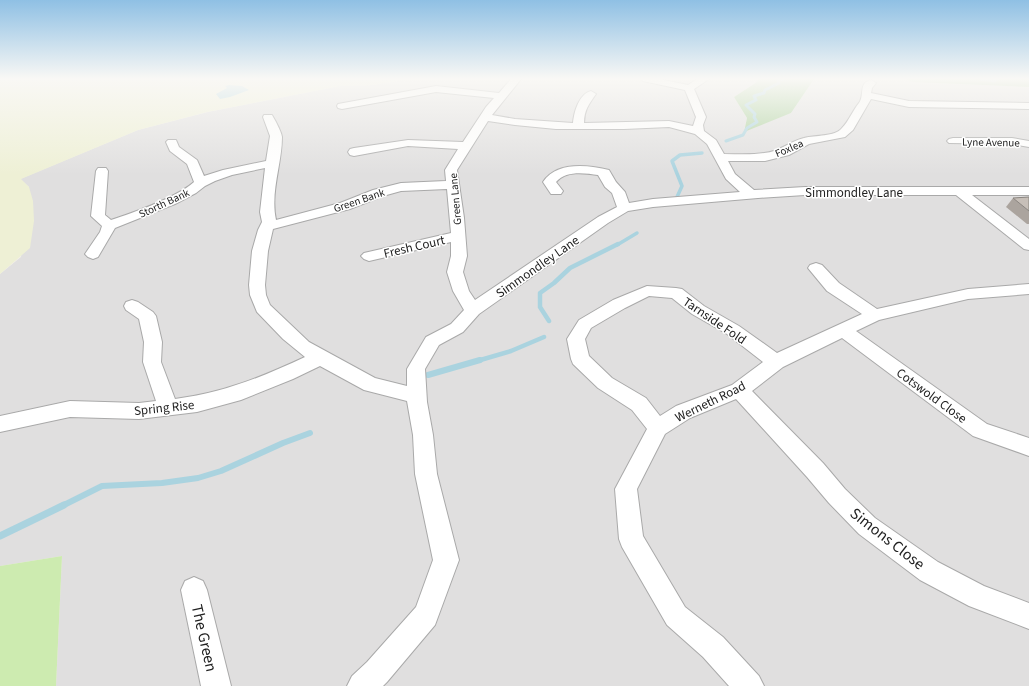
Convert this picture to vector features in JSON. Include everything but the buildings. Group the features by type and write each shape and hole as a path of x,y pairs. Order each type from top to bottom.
{"street":[{"name":"Green Lane","path":"473,310 461,291 455,272 459,256 451,170 489,111"},
{"path":"578,125 580,111"},
{"path":"699,111 701,117 698,125 699,132"},
{"name":"Foxlea","path":"722,158 771,156 785,152 806,141 841,134 847,130 858,111"},
{"path":"268,117 276,136 269,186 267,212 269,222 265,230 260,251 257,285 258,295 263,308 276,320 288,335 303,347 370,385 389,388 417,396"},
{"path":"486,117 515,122 556,126 669,124 699,132 712,142 722,158 730,176 752,195"},
{"name":"Lyne Avenue","path":"953,141 1012,141 1029,144"},
{"path":"172,142 174,149 187,156 195,164 200,182"},
{"path":"354,152 408,143 466,146"},
{"name":"Storth Bank","path":"109,225 147,212 177,198 193,190 200,182 246,168 273,164"},
{"path":"93,254 107,232 109,225 98,216 102,170"},
{"path":"556,191 549,182 557,173 598,171 605,173 618,171"},
{"path":"605,173 610,184 618,192 624,208"},
{"name":"Green Bank","path":"267,226 332,210 378,193 400,187 453,185"},
{"name":"Simmondley Lane","path":"362,686 377,672 426,616 446,560 426,474 423,435 417,396 416,369 432,342 463,323 473,310 603,220 624,208 653,203 805,191 1029,191"},
{"path":"958,191 1029,246"},
{"name":"Fresh Court","path":"369,256 458,236"},
{"path":"816,268 833,287 865,306 874,315"},
{"name":"Werneth Road","path":"749,686 713,647 676,616 631,539 626,489 658,428 683,412 739,390 776,362 842,329 874,315 968,294 1029,289"},
{"name":"Tarnside Fold","path":"658,428 639,404 605,383 580,359 576,339 585,324 619,304 647,291 676,293 698,310 733,330 776,362"},
{"path":"132,306 147,316 153,342 152,362 163,388 168,408"},
{"name":"Cotswold Close","path":"842,329 980,430 1029,447"},
{"name":"Spring Rise","path":"0,424 70,409 139,411 197,404 234,395 286,374 321,357"},
{"name":"Simons Close","path":"739,390 815,470 837,496 867,526 929,571 978,597 1029,616"},
{"name":"The Green","path":"194,590 216,686"}],"shaded area":[{"path":"743,111 747,118 744,131 791,113 792,111 1029,111 1029,686 56,686 62,556 0,566 0,274 21,257 29,187 20,179 138,130 208,112"}],"green space":[{"path":"0,111 212,111 138,130 21,179 29,187 33,201 34,221 30,248 0,274"},
{"path":"743,111 792,111 791,113 744,132 747,118"},
{"path":"62,556 56,686 0,686 0,566"}],"waterway":[{"path":"726,141 743,135 747,128 757,122 754,117 755,114 752,111"},
{"path":"677,197 682,186 672,161 680,155 702,153"},
{"path":"617,245 637,233"},
{"path":"549,321 540,307 540,293 554,283 570,268 618,244"},
{"path":"477,361 511,351 544,337"},
{"path":"428,375 480,360"},
{"path":"64,505 102,486 162,483 198,478 221,471 283,443 310,433"},
{"path":"0,536 64,505"}]}
